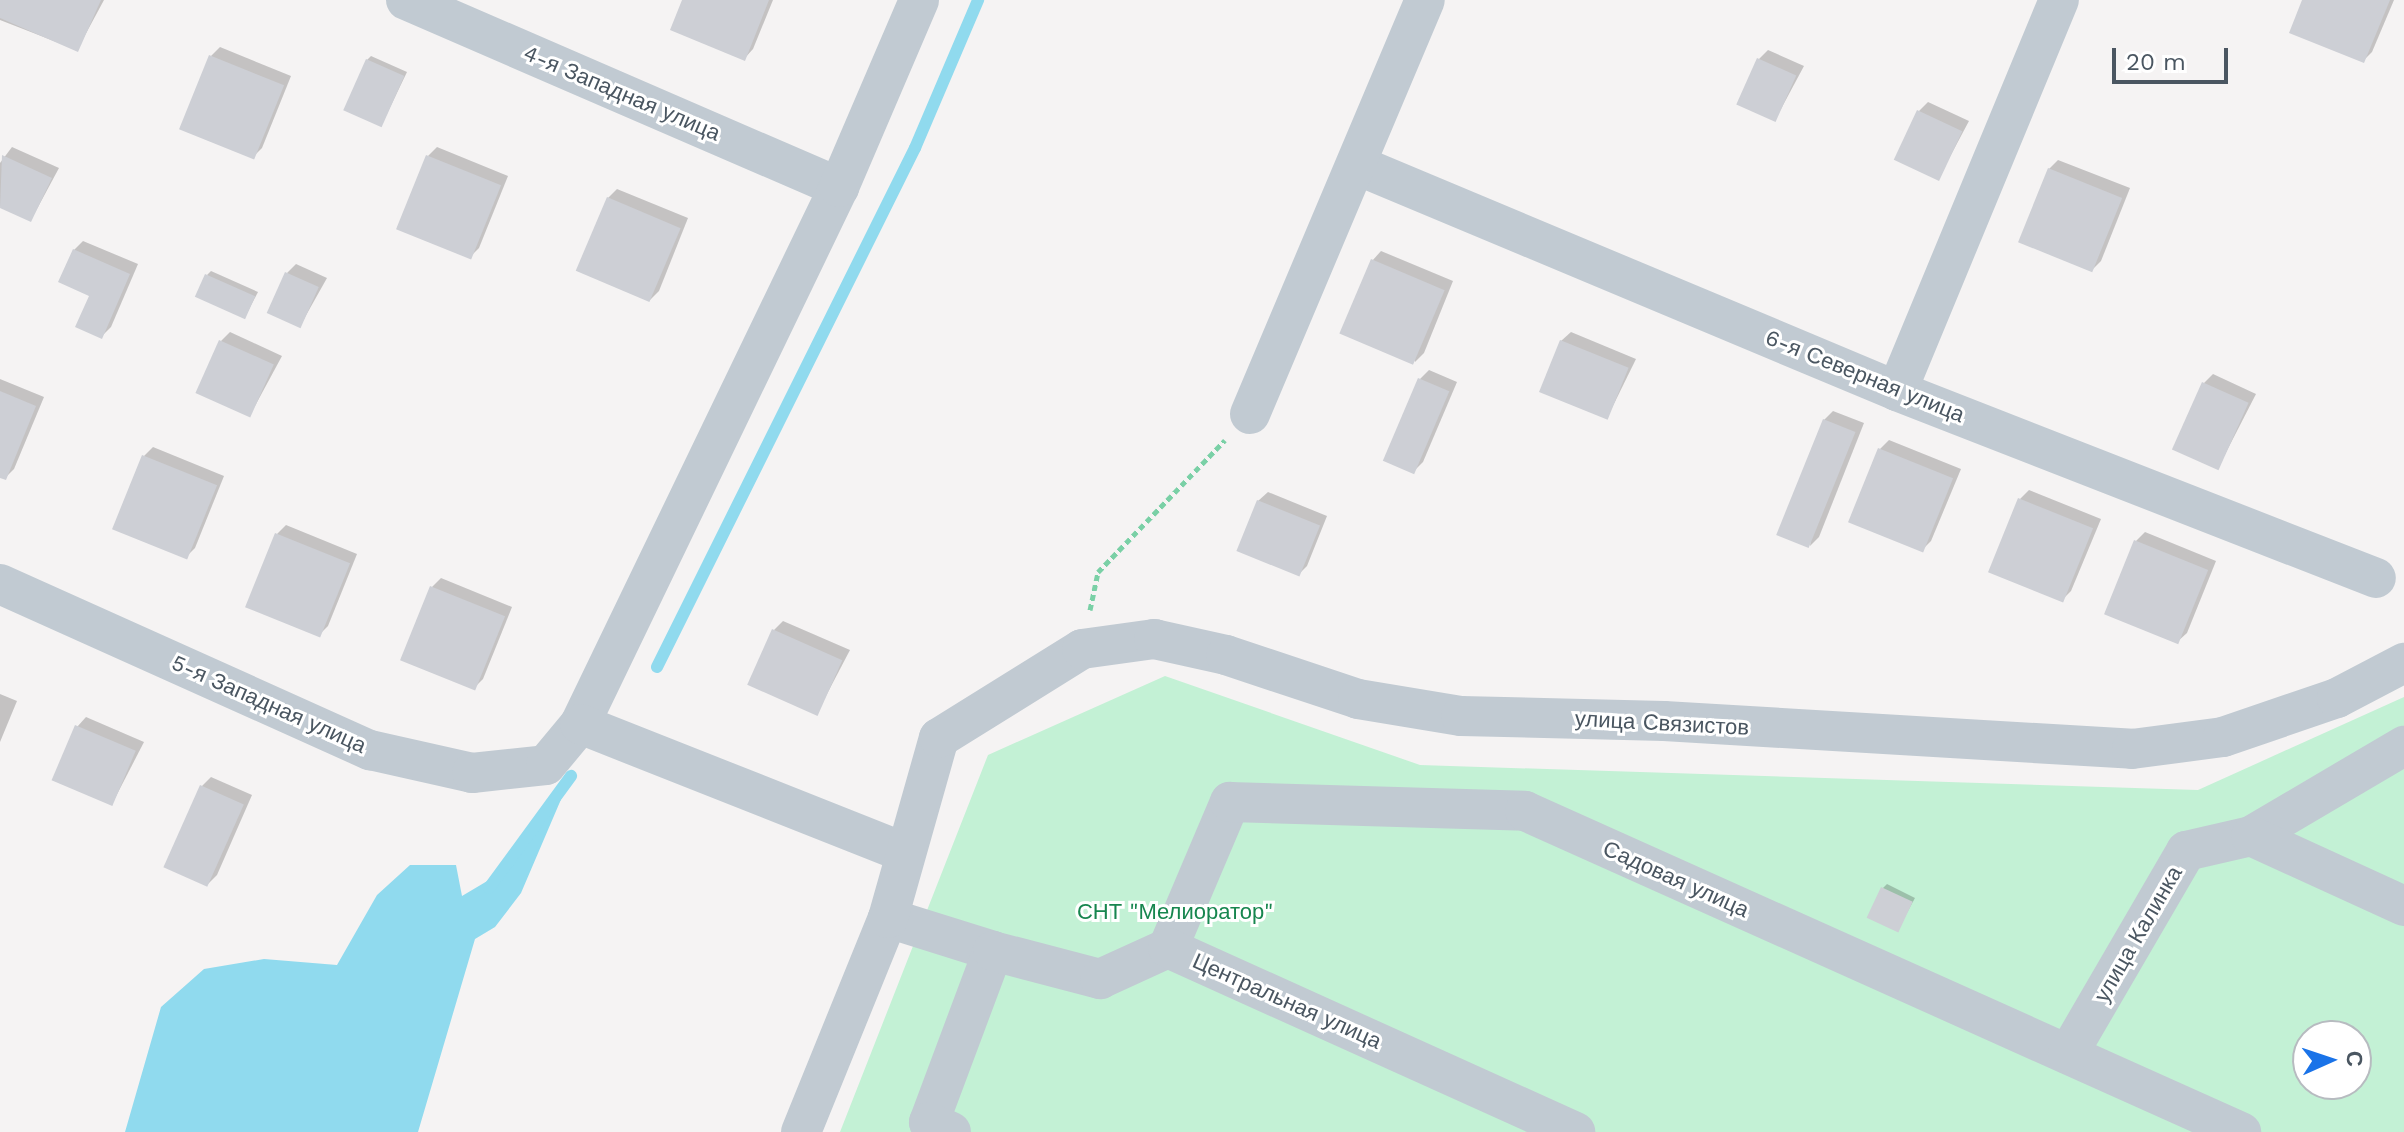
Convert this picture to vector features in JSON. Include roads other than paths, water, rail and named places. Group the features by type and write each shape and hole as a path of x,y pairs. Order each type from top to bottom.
{"street":[{"name":"4-я Западная улица","path":"406,0 839,187"},
{"name":"5-я Западная улица","path":"0,584 370,750 472,773 546,765 580,724 839,187 919,0"},
{"path":"1250,414 1425,0"},
{"path":"1897,391 2059,0"},
{"name":"6-я Северная улица","path":"1357,165 1897,391 2376,578"},
{"name":"улица Связистов","path":"903,852 939,738 1082,649 1154,639 1226,655 1358,699 1461,716 1664,721 2132,749 2223,737 2337,698 2404,663"},
{"path":"580,724 903,852 888,918 801,1132"},
{"name":"улица Калинка","path":"2068,1054 2186,851 2251,836 2404,746"},
{"name":"Садовая улица","path":"1168,948 1230,802 1525,811 2241,1132"},
{"path":"2251,836 2404,906"},
{"name":"Центральная улица","path":"888,918 993,951 1100,979 1168,948 1575,1132"},
{"path":"936,1129 993,951"}],"water":[{"path":"571,776 521,893 495,927 475,939 418,1132 125,1132 161,1007 204,969 264,959 337,965 377,895 410,865 456,865 462,896 511,867"}],"waterway":[{"path":"657,667 915,148 978,0"},
{"path":"489,888 571,776"}],"park label":[{"name":"СНТ \"Мелиоратор\"","path":"1175,912"}]}
